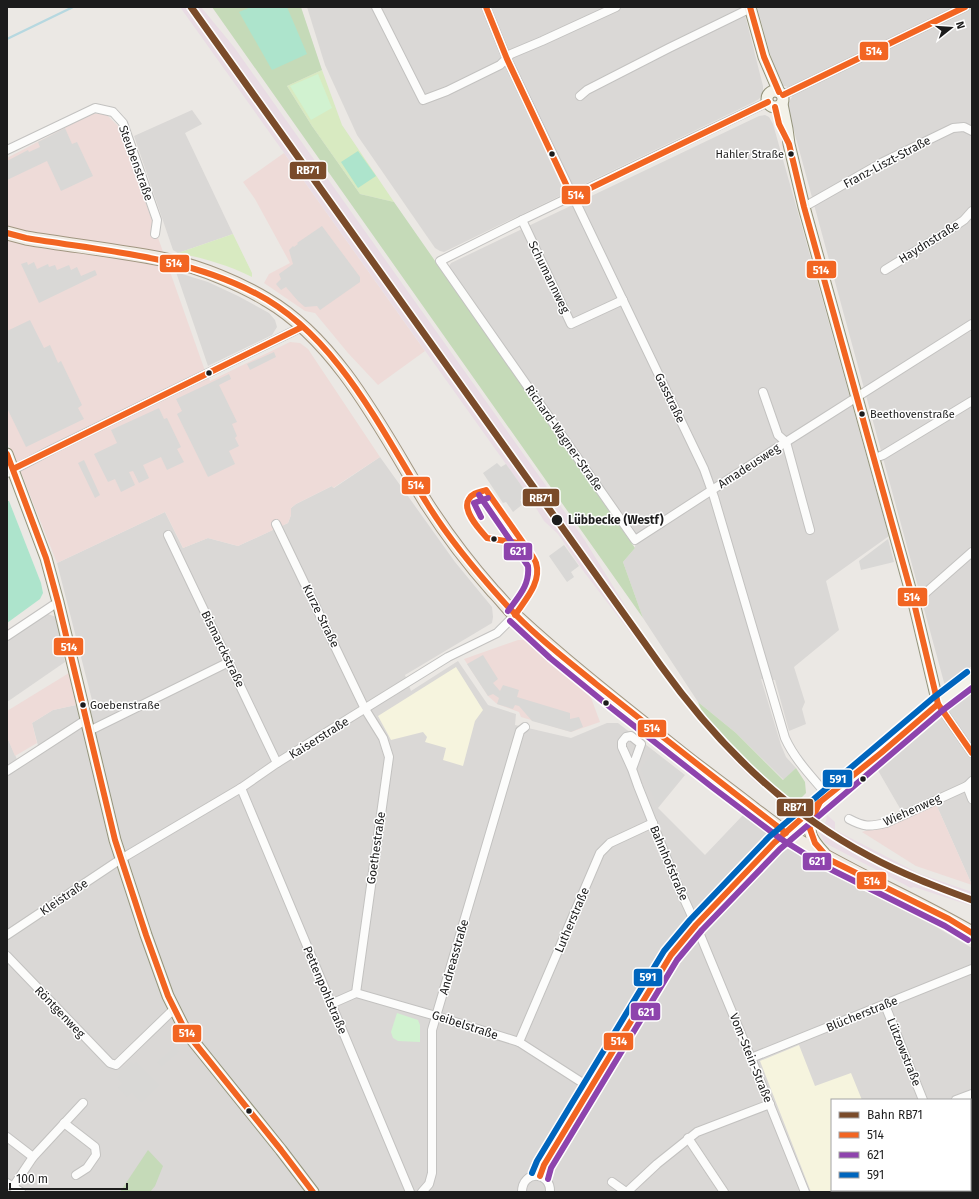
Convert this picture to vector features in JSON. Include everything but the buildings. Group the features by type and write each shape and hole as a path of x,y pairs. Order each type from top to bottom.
{"main road":[{"path":"7,233 55,243 173,261 214,275 268,300 302,327 324,348 370,410 428,506 451,540 515,615 555,652 620,705 786,833 830,860 972,933"}],"street":[{"path":"376,7 423,100 447,91 500,65 510,54 542,42 616,7"},
{"name":"Gasstraße","path":"486,7 507,58 572,197 693,444 712,490 785,738 791,751 824,799"},
{"path":"522,220 965,7"},
{"path":"580,96 587,90 751,8 776,99 787,129 789,144 804,207 875,458 914,603 938,704 972,753"},
{"name":"Steubenstraße","path":"7,150 95,108 113,112 123,123 156,220 155,234"},
{"name":"Franz-Liszt-Straße","path":"804,207 883,162 953,128 964,127 972,131"},
{"name":"Haydnstraße","path":"885,270 948,231 964,220 972,211"},
{"name":"Richard-Wagner-Straße","path":"522,220 440,262 635,540 712,490"},
{"name":"Schumannweg","path":"522,220 571,324 623,300"},
{"path":"858,397 972,324"},
{"path":"10,471 302,327"},
{"name":"Amadeusweg","path":"763,392 778,434 786,442"},
{"name":"Amadeusweg","path":"712,490 858,397"},
{"path":"875,458 883,455 972,401"},
{"path":"786,442 810,530"},
{"path":"7,454 10,471 46,558 121,859 146,935 174,1009 186,1032 313,1192"},
{"name":"Kurze Straße","path":"276,524 365,709"},
{"name":"Bismarckstraße","path":"168,535 278,763"},
{"path":"914,603 972,552"},
{"path":"7,636 58,602"},
{"name":"Kaiserstraße","path":"121,859 241,788 278,763 448,657 497,633 515,615"},
{"path":"89,731 229,662"},
{"path":"540,1176 544,1165 590,1087 671,955 696,925 774,843 824,799 938,704 972,678"},
{"name":"Goethestraße","path":"356,993 389,757 383,738 365,709"},
{"path":"7,771 86,719"},
{"name":"Andreasstraße","path":"422,1192 430,1184 432,1173 432,1030 520,731 524,726"},
{"name":"Bahnhofstraße","path":"632,769 675,879 696,925"},
{"path":"969,783 972,799"},
{"name":"Wiehenweg","path":"849,819 861,825 874,826 886,823 969,783"},
{"name":"Pettenpohlstraße","path":"241,788 410,1192"},
{"path":"824,799 811,821 810,829 815,843 830,860"},
{"name":"Lutherstraße","path":"519,1042 600,853 610,843 653,823"},
{"name":"Kleistraße","path":"7,935 121,859"},
{"name":"Vom-Stein-Straße","path":"696,925 805,1192"},
{"name":"Röntgenweg","path":"7,956 110,1063 116,1065 174,1009"},
{"name":"Blücherstraße","path":"751,1058 972,969"},
{"path":"331,1004 356,993"},
{"name":"Geibelstraße","path":"356,993 519,1042 590,1087"},
{"name":"Lützowstraße","path":"885,1005 923,1099"},
{"path":"959,1099 972,1094"},
{"path":"21,1192 10,1185 33,1157 83,1102"},
{"path":"612,1182 626,1192 657,1164 697,1132 770,1104"},
{"path":"64,1123 95,1147 96,1155 87,1168 76,1175"},
{"path":"7,1137 33,1157"},
{"path":"688,1138 724,1192"},
{"path":"522,1192 523,1186 527,1179 535,1176 540,1176 547,1181 550,1185 550,1192"}],"shaded area":[{"path":"180,7 201,7 234,47 584,539 650,646 680,688 740,756 764,779 796,803 789,809 753,780 728,755 695,717 584,572 558,534 544,521 528,495"},
{"path":"307,7 743,7 763,86 763,93 759,99 754,102 444,252 435,248 357,135 325,65"},
{"path":"757,7 972,7 972,666 945,686 788,109 788,103 792,97 788,87 780,85 777,79"},
{"path":"192,110 202,124 185,133 233,234 178,253 173,250 134,136"},
{"path":"105,113 119,127 204,368 210,381 290,342 300,343 308,349 380,457 333,488 332,486 296,504 291,508 291,515 288,523 238,546 208,538 183,548 165,512 57,563 18,465 7,442 7,158 91,114"},
{"path":"765,115 769,117 773,124 889,536 826,581 839,630 794,667 805,702 802,709 806,724 789,731 775,680 761,679 781,745 786,757 796,768 784,780 736,733 698,702 643,618 623,562 635,548 636,534 448,268 451,263 759,116"},
{"path":"65,128 72,144 77,142 93,176 61,191 47,161 7,180 7,161 28,150 29,152 40,147 38,142"},
{"path":"284,153 425,351 378,385 348,353 315,313 305,311 264,283 269,274 290,263 255,199 243,182"},
{"path":"322,226 360,277 360,282 320,310 317,306 305,307 286,287 281,290 276,284 281,279 279,274 293,264 289,250"},
{"path":"27,262 28,265 34,262 37,269 48,264 49,267 55,265 57,270 69,265 71,270 77,267 81,276 95,270 97,275 39,303 21,264"},
{"path":"176,272 208,282 238,296 269,313 275,320 277,327 272,335 208,366"},
{"path":"30,320 44,348 50,345 58,363 61,361 82,405 78,408 84,419 26,447 7,408 7,331"},
{"path":"274,352 276,357 250,370 247,364"},
{"path":"229,374 231,379 219,385 237,422 232,424 237,436 235,438 239,446 229,451 235,464 208,477 177,414 182,411 176,399"},
{"path":"159,408 164,419 167,418 181,447 177,449 184,462 167,470 161,457 143,465 149,478 139,483 133,471 129,472 135,485 121,492 115,479 108,482 94,454 117,443 111,430"},
{"path":"380,457 455,562 492,607 492,623 405,675 411,691 458,661 488,705 516,714 515,725 571,738 607,723 618,723 685,775 658,808 705,855 744,814 972,948 972,1192 7,1192 7,737 20,766 40,753 32,723 53,710 76,705 93,704 57,563 165,512 183,548 208,538 238,546 288,523 291,515 291,508 332,486 334,488"},
{"path":"84,460 100,495 95,498 78,463"},
{"path":"497,463 501,467 506,464 528,495 520,500 523,504 513,512 506,502 503,503 483,473"},
{"path":"888,539 894,562 861,570 859,561"},
{"path":"564,545 579,566 571,572 574,577 567,582 549,556"},
{"path":"48,614 56,617 65,662 7,702 7,640"},
{"path":"518,640 525,640 590,695 600,722 571,732 521,717 519,712 497,704 488,696 464,659"},
{"path":"483,655 498,679 493,683 500,691 503,685 519,690 517,697 570,713 570,719 579,717 583,727 571,732 532,721 519,706 515,705 513,709 497,704 499,698 493,694 488,696 467,664"},
{"path":"456,667 483,710 475,721 463,766 443,760 446,748 425,742 427,737 423,732 391,740 378,716"},
{"path":"69,673 76,705 53,710 32,723 37,743 15,756 7,737 7,711"},
{"path":"972,692 972,885 936,804 905,817 876,767"},
{"path":"653,751 681,776 658,806 641,769"},
{"path":"936,804 972,885 916,866 862,832"},
{"path":"827,815 835,822 835,830 920,874 972,892 972,906 914,887 911,888 825,843 819,832 826,821"},
{"path":"799,1045 815,1086 851,1073 862,1099 831,1099 831,1191 926,1192 811,1192 760,1061"},
{"path":"175,1047 179,1052 161,1067 157,1062"},
{"path":"130,1061 133,1065 137,1062 160,1085 142,1103 132,1092 127,1097 118,1087 122,1083 117,1078 120,1075 119,1073"}],"green space":[{"path":"212,7 301,7 322,70 287,86 312,126 360,194 394,202 635,548 623,562 643,618"},
{"path":"251,7 287,7 307,54 272,70 239,12"},
{"path":"322,70 342,125 394,202 360,194 312,126 287,86"},
{"path":"318,74 332,108 311,120 290,86"},
{"path":"358,151 376,176 358,188 341,162"},
{"path":"233,234 252,273 252,277 215,262 178,253"},
{"path":"7,501 9,501 41,583 43,593 40,599 7,623"},
{"path":"698,702 736,733 783,780 796,768 805,782 806,793 796,803 764,779 740,756 704,717"},
{"path":"397,1013 418,1020 420,1025 420,1042 398,1041 393,1038 391,1032"},
{"path":"148,1150 163,1166 155,1186 150,1192 120,1192"}],"waterway":[{"path":"7,39 73,7"}],"rail line":[{"name":"RB71","path":"191,7 661,666 705,722 729,749 781,797 838,838 894,869 972,900"}],"transit line":[{"name":"514","path":"486,7 507,59 572,197 768,102"},
{"name":"514","path":"750,7 764,57 779,92"},
{"name":"514","path":"783,95 965,7"},
{"name":"514","path":"775,107 779,124 789,144 804,207 914,603 938,704 972,753"},
{"name":"514","path":"7,233 26,238 143,256 172,263 228,281 255,293 284,311 310,333 355,387 445,530 472,566 513,612 547,644 596,684 786,833"},
{"name":"514","path":"13,469 302,327"},
{"name":"514","path":"7,454 46,558 115,840 146,935 168,996 186,1032 313,1192"},
{"name":"514","path":"486,490 524,544 487,538 472,520 467,509 469,499 472,495 486,490"},
{"name":"621","path":"479,495 528,566 527,579 523,590 508,611"},
{"name":"621","path":"481,517 474,503 488,498"},
{"name":"514","path":"515,615 528,597 537,577 536,563 524,544"},
{"name":"621","path":"510,621 550,658 610,707 781,839 826,867 945,926 968,940"},
{"name":"591","path":"532,1173 537,1161 664,951 690,920 769,837 933,698 967,672"},
{"name":"621","path":"548,1179 551,1168 677,960 702,930 780,849 943,710 972,688"},
{"name":"514","path":"540,1176 544,1165 671,955 696,925 774,843 820,802 881,753 938,704"},
{"name":"514","path":"820,802 811,821 810,829 815,843 830,860 949,919 972,933"}],"place":[{"name":"Hahler Straße","path":"791,154"},
{"name":"Beethovenstraße","path":"862,414"},
{"name":"Lübbecke (Westf)","path":"557,520"},
{"name":"Goebenstraße","path":"83,705"}]}
